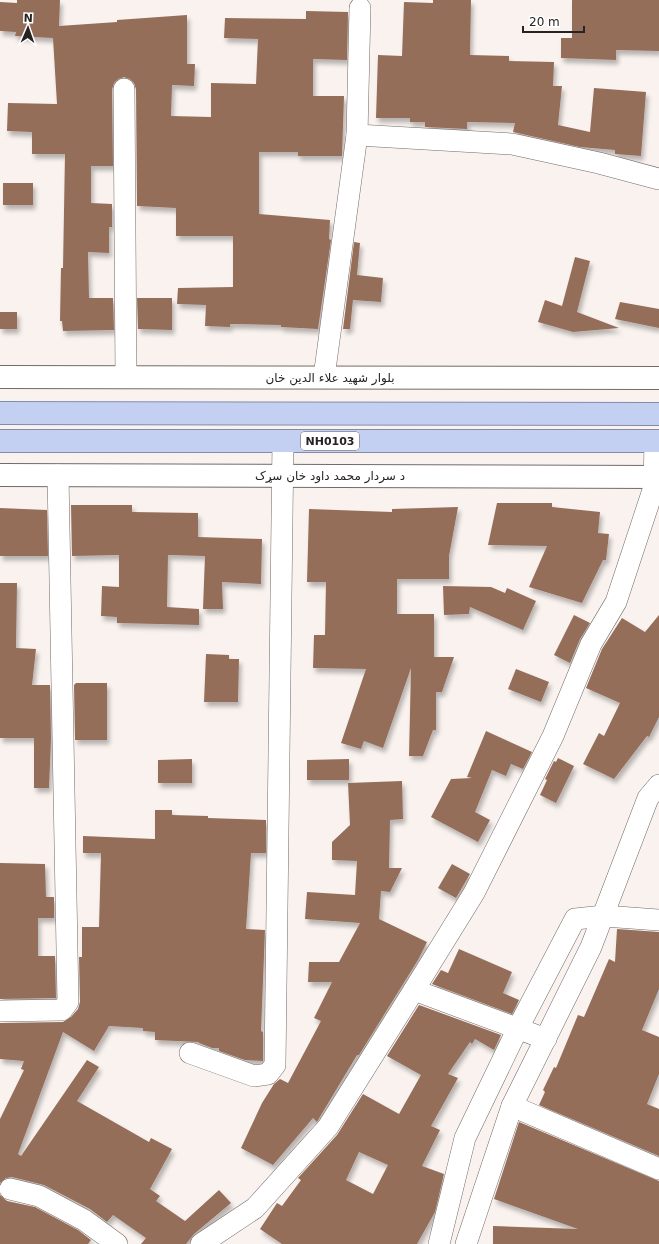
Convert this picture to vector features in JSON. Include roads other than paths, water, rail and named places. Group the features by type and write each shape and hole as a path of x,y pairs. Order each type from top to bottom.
{"highway":[{"path":"0,413 659,414"},
{"name":"NH0103","path":"0,441 657,441"}],"street":[{"path":"324,378 357,135 360,8"},
{"path":"124,89 126,377"},
{"path":"357,135 512,144 599,163 659,179"},
{"name":"بلوار شهید علاء الدین خان","path":"0,377 659,378"},
{"path":"190,1053 254,1076 268,1074 275,1065 283,441"},
{"path":"202,1244 255,1208 328,1127 474,893 553,736 591,644 616,602 657,482 657,441"},
{"name":"د سردار محمد داود خان سړک","path":"0,475 283,476 657,482"},
{"path":"0,1011 62,1010 68,1002 58,475"},
{"path":"466,1244 512,1106 591,947 648,798 659,785"},
{"path":"439,1244 465,1138 518,1028 575,919 604,916 659,920"},
{"path":"414,990 546,1039"},
{"path":"512,1106 659,1169"},
{"path":"10,1189 39,1196 84,1220 117,1244"}]}
